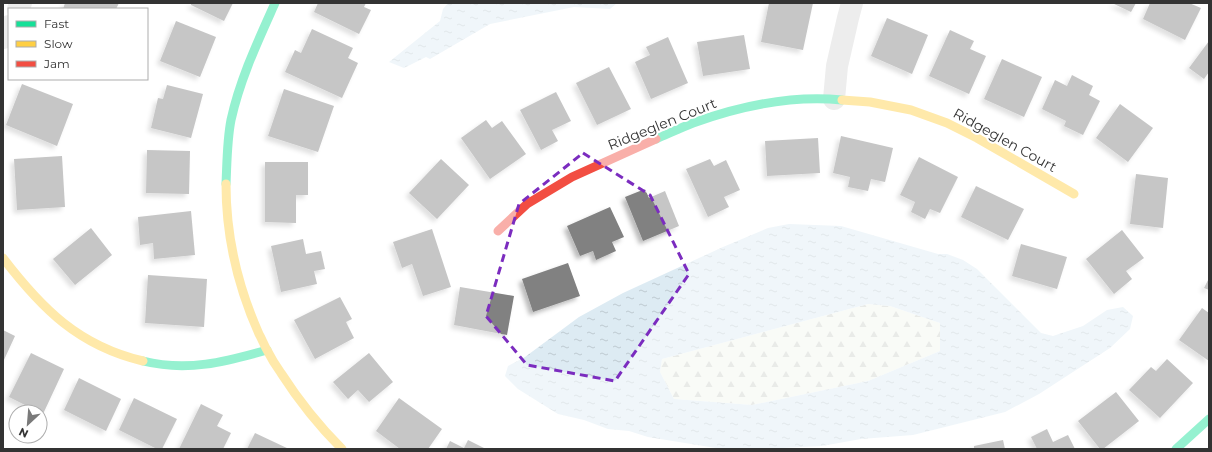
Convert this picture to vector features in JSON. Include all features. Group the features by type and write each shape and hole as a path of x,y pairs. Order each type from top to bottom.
{"street":[{"path":"275,3 249,61 231,123 227,162 226,195 229,231 237,271 248,309 267,350 299,400 328,436 342,449"},
{"path":"834,99 837,66 852,3"},
{"path":"3,38 8,28"},
{"name":"Ridgeglen Court","path":"498,231 527,204 572,177 691,124 727,112 759,104 794,100 834,99 870,102 911,110 947,123 977,138 1074,194"},
{"path":"3,258 42,305 65,325 90,341 112,352 163,365 193,366 237,359 267,350"},
{"path":"1176,449 1209,419"}],"highlighted area":[{"path":"583,153 650,195 689,274 615,381 527,365 486,316 519,204"}],"green space":[{"path":"868,304 890,306 940,323 940,351 868,381 752,405 674,399 660,372 662,359"}],"water":[{"path":"448,3 617,3 610,9 574,7 490,24 430,59 426,57 404,68 389,62 440,21 443,9"},
{"path":"789,224 841,226 938,254 947,254 963,260 977,269 1041,333 1053,336 1083,326 1107,310 1123,307 1133,316 1130,329 1110,348 1039,394 1005,412 913,435 861,439 822,446 722,449 648,437 629,431 608,429 584,420 558,414 518,389 505,376 508,366 525,357 579,317 623,293 768,228","holes":["868,304 890,306 940,323 940,351 868,381 752,405 674,399 660,372 662,359"]}],"building":[{"path":"65,3 119,3 116,8 63,8"},
{"path":"191,3 233,3 224,21 191,5"},
{"path":"318,3 366,3 364,7 371,10 359,34 314,12"},
{"path":"769,3 813,3 803,50 761,42"},
{"path":"1112,3 1136,3 1131,12"},
{"path":"1150,3 1189,3 1201,8 1185,40 1143,19"},
{"path":"887,18 928,35 912,74 871,56"},
{"path":"176,21 216,37 200,77 160,61"},
{"path":"312,29 353,48 348,58 358,63 342,98 285,72 295,50 301,53"},
{"path":"950,30 974,41 970,49 986,56 969,94 929,76"},
{"path":"744,35 750,69 703,76 697,42"},
{"path":"668,37 688,83 651,99 635,62 650,55 646,47"},
{"path":"1209,41 1209,72 1204,79 1189,68"},
{"path":"1002,59 1042,77 1024,117 984,99"},
{"path":"609,67 631,109 597,125 576,83"},
{"path":"1072,75 1093,86 1089,95 1100,101 1083,135 1064,126 1066,121 1042,109 1055,80 1067,86"},
{"path":"22,84 73,104 57,146 6,125"},
{"path":"167,85 203,94 191,138 151,128 158,98 163,99"},
{"path":"284,89 334,106 318,152 268,136"},
{"path":"556,92 571,121 552,130 558,141 541,150 520,110"},
{"path":"1120,104 1153,128 1128,162 1096,138"},
{"path":"486,120 492,128 502,121 526,154 490,179 461,138"},
{"path":"841,136 893,148 885,182 871,179 868,191 848,187 850,177 833,173"},
{"path":"818,138 820,173 767,176 765,141"},
{"path":"147,150 190,151 189,194 146,193"},
{"path":"62,156 65,207 17,210 14,159"},
{"path":"919,157 958,177 940,213 930,209 925,219 911,212 915,202 900,195"},
{"path":"441,159 469,185 437,219 409,193"},
{"path":"710,159 714,166 726,160 740,190 724,197 729,207 708,217 686,169"},
{"path":"265,162 308,162 308,195 296,195 296,223 265,222"},
{"path":"1136,174 1168,178 1163,228 1130,224"},
{"path":"976,186 1024,209 1008,240 961,217"},
{"path":"645,189 649,198 665,191 679,226 643,241 625,197"},
{"path":"610,207 624,237 612,242 616,251 596,260 593,251 580,256 567,226"},
{"path":"191,211 195,255 154,259 153,243 140,245 138,217"},
{"path":"91,228 112,255 75,285 53,259"},
{"path":"432,229 451,287 423,296 412,264 402,268 393,242"},
{"path":"1122,230 1144,258 1126,271 1132,279 1114,294 1086,259"},
{"path":"303,239 306,254 321,251 325,269 314,271 317,284 281,292 271,246"},
{"path":"1021,244 1067,257 1057,289 1012,276"},
{"path":"568,263 580,296 533,312 522,279"},
{"path":"148,275 207,279 204,327 145,323"},
{"path":"1209,278 1209,290 1204,288"},
{"path":"460,287 514,296 507,335 454,325"},
{"path":"340,297 352,319 346,322 354,338 315,359 294,320"},
{"path":"1202,308 1209,313 1209,361 1179,340"},
{"path":"3,330 15,336 3,362"},
{"path":"31,353 64,369 48,404 23,404 9,397"},
{"path":"369,353 393,382 369,402 358,390 348,399 333,382"},
{"path":"1167,359 1193,383 1160,418 1129,390 1151,367 1156,371"},
{"path":"79,378 121,399 106,431 64,410"},
{"path":"1116,392 1139,421 1103,449 1100,449 1078,421"},
{"path":"134,398 177,419 162,449 157,449 119,430"},
{"path":"399,398 442,429 428,449 400,449 376,431"},
{"path":"201,404 223,415 217,426 231,433 223,449 179,449"},
{"path":"1047,429 1053,442 1068,435 1075,449 1037,449 1031,437"},
{"path":"255,433 289,449 247,449"},
{"path":"468,440 486,449 446,449 450,441 464,448"},
{"path":"1003,440 1005,449 974,449 974,446"}],"traffic: fast":[{"path":"226,184 227,152 231,120 239,90 250,60 275,3"},
{"path":"656,139 711,117 766,103 804,99 842,100"},
{"path":"143,361 175,366 190,366 221,362 267,350"},
{"path":"1176,449 1209,419"}],"traffic: slow":[{"path":"842,100 870,102 911,110 947,123 977,138 1074,194"},
{"path":"226,184 228,222 239,279 259,334 274,362 295,393 317,422 342,449"},
{"path":"3,258 32,294 64,323 100,346 143,361"}],"traffic: jam":[{"path":"498,231 527,204 572,177 656,139"}]}
